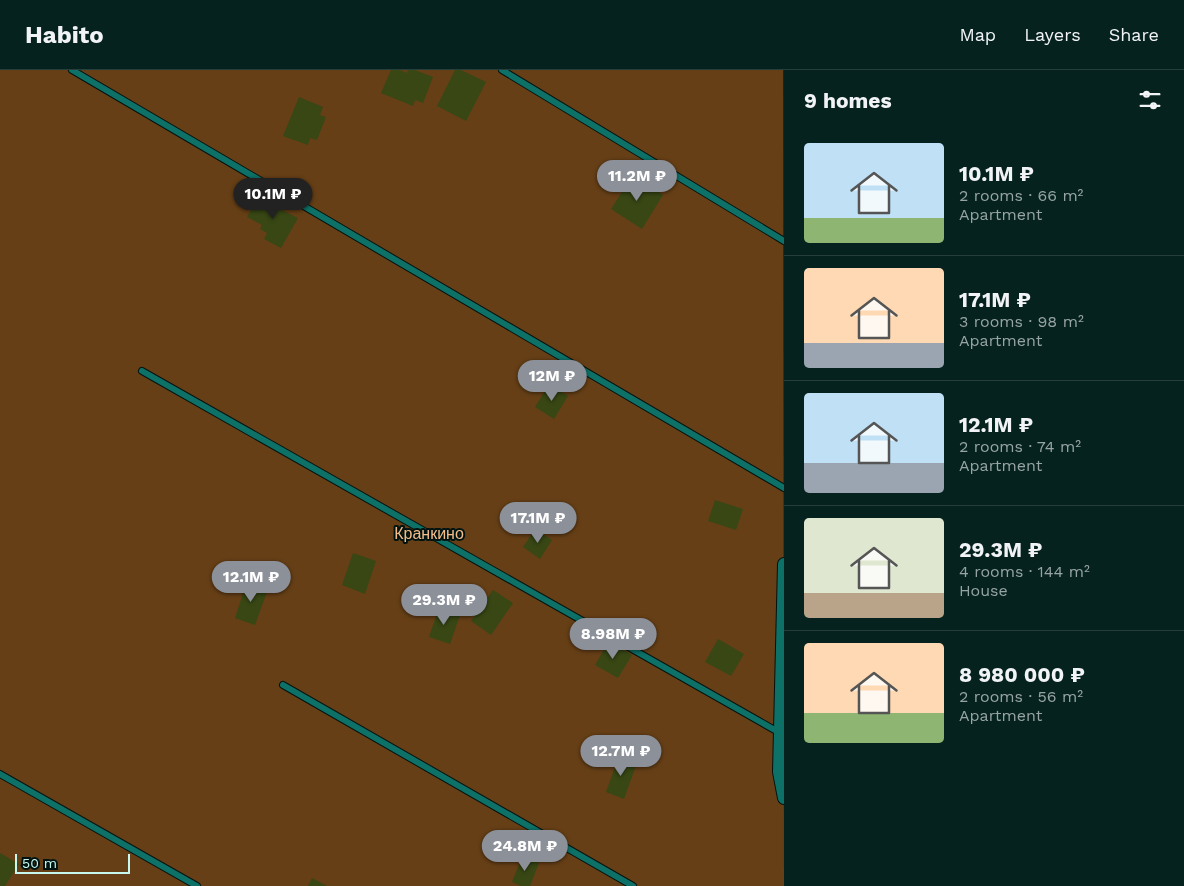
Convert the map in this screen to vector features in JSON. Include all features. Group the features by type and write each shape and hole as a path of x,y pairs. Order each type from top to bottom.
{"street":[{"path":"784,564 779,772 784,798"}],"lane":[{"path":"72,70 784,488"},
{"path":"502,70 784,241"},
{"path":"142,371 780,733"},
{"path":"283,684 633,886"},
{"path":"0,774 197,886"}],"green space":[{"name":"Кранкино","path":"0,70 783,70 784,886 0,886"}],"building":[{"path":"391,70 400,70 407,73 408,70 415,70 433,77 423,103 415,100 413,106 381,93"},
{"path":"455,70 461,70 486,82 466,121 437,106"},
{"path":"299,97 323,107 320,115 326,117 317,140 310,138 308,145 283,136"},
{"path":"633,175 663,195 642,229 611,209"},
{"path":"260,194 281,205 280,209 298,218 281,248 264,239 267,233 260,229 262,225 247,217"},
{"path":"549,384 568,396 554,419 535,407"},
{"path":"715,500 743,509 736,530 708,521"},
{"path":"535,529 552,540 540,559 523,547"},
{"path":"353,553 376,561 365,594 342,585"},
{"path":"247,581 268,589 255,625 235,618"},
{"path":"493,590 513,603 491,635 471,621"},
{"path":"439,608 460,615 450,644 429,637"},
{"path":"718,639 744,654 731,676 705,662"},
{"path":"609,641 632,655 618,678 595,665"},
{"path":"619,756 637,763 624,799 606,792"},
{"path":"0,853 19,864 5,886 0,886"},
{"path":"522,857 539,863 530,886 521,886 512,882"},
{"path":"312,878 327,886 308,886"}]}
